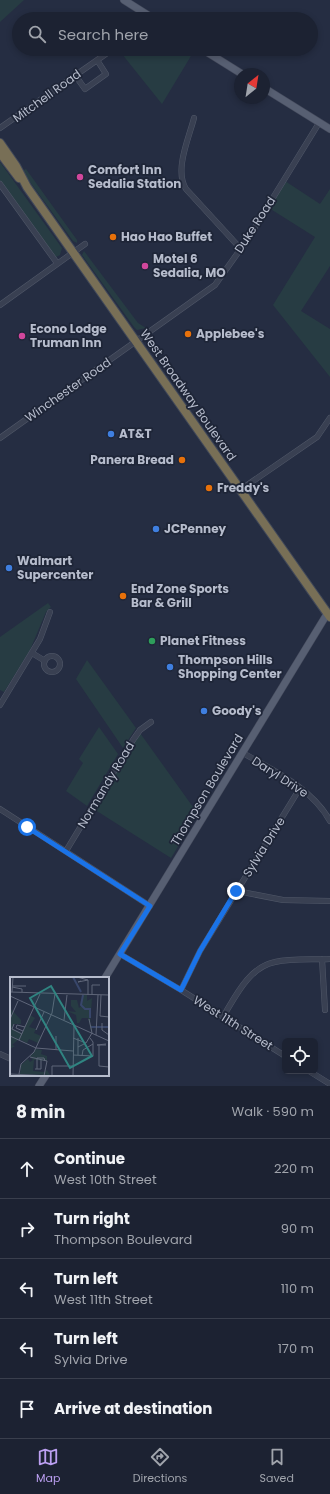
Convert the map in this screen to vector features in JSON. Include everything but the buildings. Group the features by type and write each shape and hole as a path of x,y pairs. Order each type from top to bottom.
{"highway":[{"name":"West Broadway Boulevard","path":"0,142 16,166 27,187"},
{"name":"West Broadway Boulevard","path":"0,153 27,187 329,616"}],"main road":[{"path":"124,0 143,12"},
{"path":"213,56 234,69"},
{"path":"270,92 330,130"},
{"name":"Thompson Boulevard","path":"106,977 329,616"},
{"path":"39,1086 45,1076"}],"street":[{"name":"Mitchell Road","path":"0,128 103,56"},
{"path":"75,76 85,89 106,74 97,60"},
{"path":"194,118 182,163 181,179 186,189 241,249"},
{"name":"Duke Road","path":"136,341 215,285 241,249 319,123"},
{"path":"0,184 57,263"},
{"path":"0,305 85,244"},
{"name":"Winchester Road","path":"0,438 136,341"},
{"path":"240,490 317,437 330,418"},
{"path":"0,705 32,653 43,632 50,612"},
{"path":"32,653 45,661"},
{"name":"Normandy Road","path":"66,852 133,740 140,730 152,722"},
{"name":"Daryl Drive","path":"243,753 300,788 316,801 330,821"},
{"name":"Sylvia Drive","path":"181,990 200,951 300,788"},
{"path":"0,809 150,906"},
{"path":"236,891 283,900 330,901"},
{"name":"West 11th Street","path":"120,954 181,990 282,1054"},
{"path":"322,959 325,1010"},
{"path":"223,1017 244,984 258,970 266,965 275,962 330,959"},
{"path":"0,1054 10,1059"},
{"path":"314,1074 330,1084"}],"shaded area":[{"path":"0,0 24,0 0,22"},
{"path":"124,56 191,56 162,104"},
{"path":"0,162 62,248 60,255 56,257 52,254 0,181"},
{"path":"26,169 77,240 77,243 73,241 22,171"},
{"path":"285,181 320,204 330,189 330,266 301,311 330,329 330,377 273,305 315,237 269,208"},
{"path":"84,251 138,323 146,328 137,330 134,327 82,255"},
{"path":"48,603 51,607 46,612 30,650 4,692 0,690 0,637"},
{"path":"87,660 136,728 123,748 76,679"},
{"path":"99,727 118,754 87,806 66,791 83,763 79,759"},
{"path":"140,733 198,814 171,858 92,808"}],"place":[{"name":"Comfort Inn Sedalia Station","path":"80,177"},
{"name":"Hao Hao Buffet","path":"113,237"},
{"name":"Motel 6 Sedalia, MO","path":"145,266"},
{"name":"Applebee's","path":"188,334"},
{"name":"Econo Lodge Truman Inn","path":"22,336"},
{"name":"AT&T","path":"111,434"},
{"name":"Panera Bread","path":"182,460"},
{"name":"Freddy's","path":"209,488"},
{"name":"JCPenney","path":"156,529"},
{"name":"Walmart Supercenter","path":"9,568"},
{"name":"End Zone Sports Bar & Grill","path":"123,596"},
{"name":"Planet Fitness","path":"152,641"},
{"name":"Thompson Hills Shopping Center","path":"170,667"},
{"name":"Goody's","path":"204,711"}],"route":[{"path":"27,827 150,906 120,954 181,990 200,951 236,891"}]}
